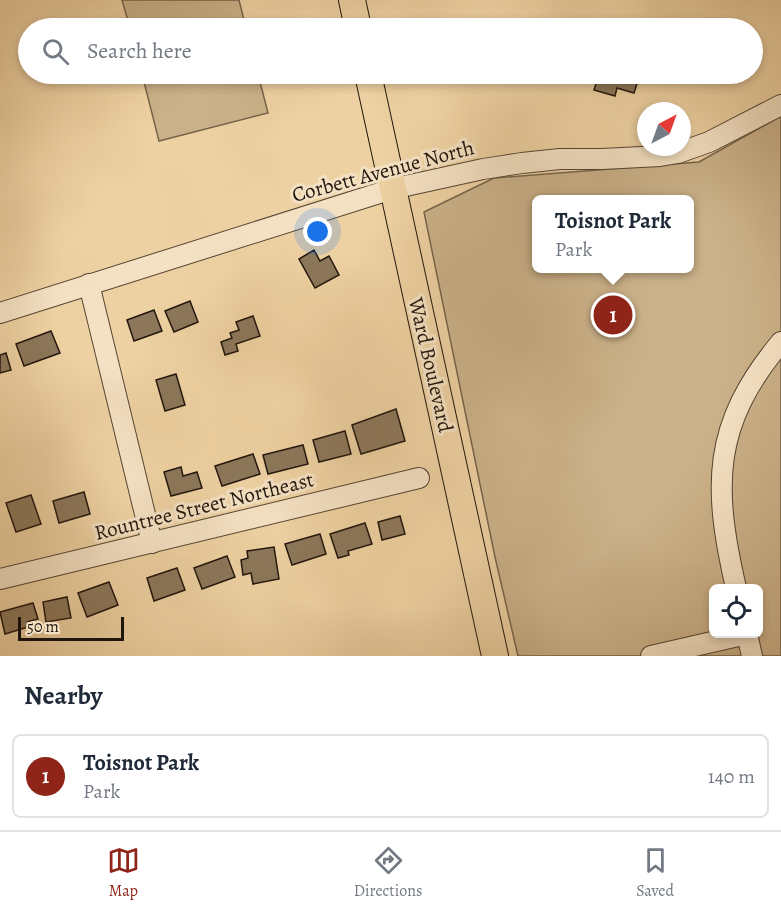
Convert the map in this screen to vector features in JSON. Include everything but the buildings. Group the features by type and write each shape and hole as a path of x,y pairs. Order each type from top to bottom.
{"main road":[{"path":"352,0 356,18"},
{"name":"Ward Boulevard","path":"370,84 495,656"}],"street":[{"name":"Corbett Avenue North","path":"0,313 393,189 483,169 522,163 560,159 660,156 678,153 709,142 781,105"},
{"path":"89,284 152,543"},
{"path":"735,584 725,538 721,487 727,441 741,400 759,369 781,342"},
{"name":"Rountree Street Northeast","path":"0,579 419,478"},
{"path":"651,656 730,638"},
{"path":"748,638 752,656"}],"shaded area":[{"path":"122,0 239,0 244,18 127,18"},
{"path":"145,84 261,84 268,113 159,141"},
{"path":"781,116 781,656 518,656 495,557 424,212 494,178 699,162"}],"place":[{"name":"Toisnot Park","path":"613,315"}]}
